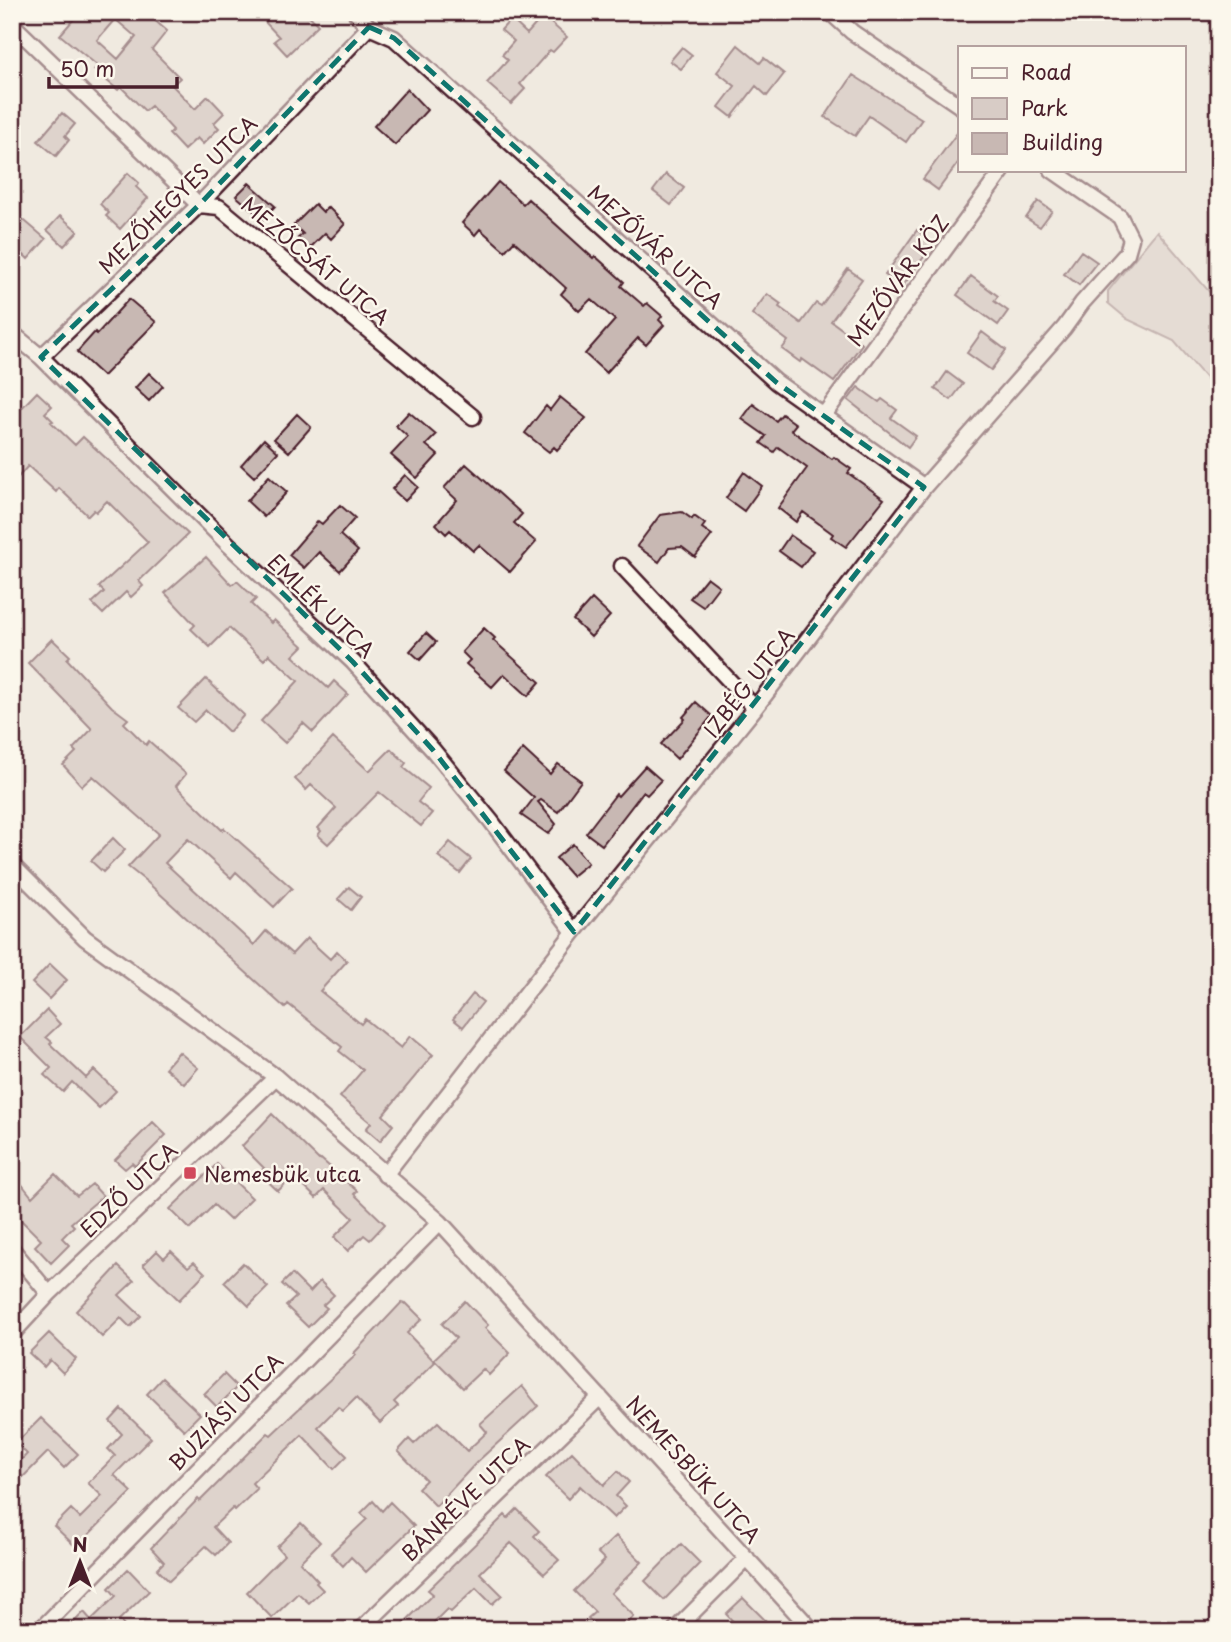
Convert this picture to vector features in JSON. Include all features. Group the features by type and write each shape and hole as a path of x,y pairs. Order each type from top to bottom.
{"street":[{"name":"MEZŐVÁR UTCA","path":"355,12 369,27 394,38 776,382 924,487"},
{"path":"830,12 852,32 958,105"},
{"name":"MEZŐCSÁT UTCA","path":"12,23 199,205 219,207 473,417"},
{"name":"MEZŐHEGYES UTCA","path":"41,357 199,205 369,27"},
{"name":"MEZŐVÁR KÖZ","path":"824,415 1002,172"},
{"name":"IZBÉG UTCA","path":"385,1175 574,932 755,708 924,487 1127,253 1131,239 1120,217 1055,172"},
{"name":"EMLÉK UTCA","path":"12,333 41,357 220,536 362,672 433,750 491,821 574,932"},
{"path":"622,566 755,708"},
{"name":"NEMESBÜK UTCA","path":"12,865 85,938 276,1077 440,1222 812,1630"},
{"name":"EDZŐ UTCA","path":"12,1334 49,1294 276,1077"},
{"name":"BUZIÁSI UTCA","path":"40,1630 440,1222"},
{"path":"12,1249 49,1294"},
{"name":"BÁNRÉVE UTCA","path":"360,1630 600,1397"},
{"path":"675,1630 747,1558"}],"highlighted area":[{"path":"369,27 394,38 776,382 924,487 574,932 433,750 353,662 41,357 199,205"}],"green space":[{"path":"1157,231 1219,303 1219,397 1174,341 1127,319 1108,303 1108,291"}],"building":[{"path":"80,12 145,12 167,31 152,50 180,78 172,85 195,109 208,96 224,113 214,123 219,128 203,144 197,138 184,150 169,134 173,130 151,106 145,111 121,87 118,90 94,70 98,66 60,35","holes":["115,19 136,37 118,59 97,40"]},
{"path":"275,12 306,12 318,25 287,55 274,41 279,37 265,22"},
{"path":"543,16 567,37 553,52 550,50 520,84 525,89 511,104 487,83 508,60 502,55 514,41 501,30 511,19 527,34"},
{"path":"738,45 760,63 764,58 784,74 767,96 756,86 732,117 719,107 735,86 717,72"},
{"path":"682,47 692,55 681,69 670,61"},
{"path":"853,75 922,119 906,142 869,116 855,136 825,117"},
{"path":"407,89 427,110 395,145 374,126"},
{"path":"62,113 75,124 65,136 69,140 56,156 38,141"},
{"path":"958,132 958,163 938,190 923,179"},
{"path":"128,173 139,183 136,187 148,198 120,229 106,216 109,213 100,204"},
{"path":"666,174 684,188 671,205 653,191"},
{"path":"498,182 523,204 528,199 593,258 595,256 624,282 621,286 644,306 647,303 662,316 659,320 664,325 646,345 638,338 606,373 585,354 615,320 591,299 579,311 561,294 566,288 514,241 505,251 480,229 475,235 462,223"},
{"path":"249,183 275,206 263,219 236,196"},
{"path":"1038,201 1052,211 1040,227 1026,218"},
{"path":"315,204 323,212 328,207 345,224 331,239 325,233 309,249 298,238 303,234 294,225"},
{"path":"12,210 46,239 28,259 24,255 12,268"},
{"path":"60,216 78,231 64,246 47,230"},
{"path":"917,230 934,243 902,287 885,275"},
{"path":"1081,251 1097,262 1079,285 1064,274"},
{"path":"848,269 862,279 831,321 862,344 834,382 802,359 800,362 782,349 788,341 752,314 767,294 781,304 779,307 801,323 816,303 821,306"},
{"path":"971,276 998,296 994,301 1008,311 998,325 957,295"},
{"path":"129,299 156,322 103,376 77,352"},
{"path":"982,332 1006,350 991,370 967,353"},
{"path":"947,372 963,384 951,400 935,389"},
{"path":"149,373 163,386 149,401 135,388"},
{"path":"858,387 879,402 882,399 897,410 891,418 916,436 908,447 848,400"},
{"path":"37,392 52,406 45,413 53,421 51,422 75,445 83,437 188,534 139,581 143,586 131,597 126,592 103,614 92,603 104,592 99,587 148,542 107,501 88,516 59,488 56,492 28,466 12,484 12,418"},
{"path":"560,397 586,418 557,450 554,447 549,452 525,433 546,406 550,410"},
{"path":"753,404 776,421 782,414 796,424 791,430 851,469 848,473 884,499 846,547 803,512 796,522 778,508 807,468 778,447 774,452 761,443 766,436 742,419"},
{"path":"409,412 436,435 426,445 438,455 417,478 391,455 408,437 396,426"},
{"path":"297,414 311,427 289,452 274,439"},
{"path":"264,439 278,452 254,477 241,465"},
{"path":"466,464 522,514 514,523 536,542 510,572 479,545 473,551 450,530 446,534 436,524 457,500 444,488"},
{"path":"744,472 762,486 744,511 726,498"},
{"path":"405,475 418,487 405,501 392,489"},
{"path":"269,476 287,492 264,517 247,501"},
{"path":"340,505 355,518 340,535 358,551 340,571 319,552 304,568 289,555 318,521 322,524"},
{"path":"682,512 705,524 702,528 712,535 695,557 682,547 669,548 659,562 637,546 660,515"},
{"path":"790,535 813,551 801,567 779,551"},
{"path":"206,557 232,585 237,581 256,599 251,604 271,623 274,620 303,646 293,656 328,688 334,681 348,694 313,732 303,723 285,743 261,721 298,681 269,654 264,660 229,628 210,647 191,629 195,625 165,593"},
{"path":"707,577 719,586 703,607 690,598"},
{"path":"592,599 610,616 591,637 573,620"},
{"path":"484,628 495,638 493,640 540,682 528,696 504,674 492,687 466,664 470,660 462,652"},
{"path":"426,633 436,642 420,660 410,651"},
{"path":"52,639 70,656 67,659 112,707 128,719 124,723 146,745 149,741 186,774 176,786 222,830 224,828 292,888 274,907 236,872 231,878 188,839 165,863 254,945 266,931 292,954 307,938 330,959 337,951 347,961 320,991 361,1024 365,1019 401,1048 410,1036 433,1055 383,1115 393,1125 380,1141 366,1129 371,1123 340,1097 363,1070 339,1051 342,1047 288,1004 285,1008 128,867 159,834 93,776 82,786 63,765 76,752 73,749 92,729 28,663"},
{"path":"206,679 244,715 229,732 206,710 194,722 178,708"},
{"path":"696,702 712,716 677,759 661,744 685,719 683,717"},
{"path":"333,738 369,771 391,749 406,763 403,767 429,788 418,802 432,813 421,826 379,792 328,844 318,835 321,831 318,828 336,808 311,785 306,790 295,779"},
{"path":"523,749 550,774 558,764 581,781 558,812 541,800 538,802 556,824 548,834 521,815 534,798 504,771"},
{"path":"645,766 661,780 647,795 643,792 602,845 586,833 616,794 618,796"},
{"path":"113,838 125,850 103,872 91,861"},
{"path":"450,842 471,859 460,873 438,856"},
{"path":"573,844 588,863 572,876 556,858"},
{"path":"349,887 361,897 351,910 338,899"},
{"path":"50,964 67,980 49,999 32,983"},
{"path":"473,994 483,1002 463,1027 453,1019"},
{"path":"47,1010 60,1024 46,1037 52,1042 50,1044 86,1078 94,1070 116,1091 99,1108 72,1082 63,1092 44,1075 51,1068 20,1037"},
{"path":"179,1052 198,1068 184,1084 165,1068"},
{"path":"272,1114 319,1160 357,1191 354,1194 385,1224 370,1240 364,1235 348,1251 334,1237 353,1218 324,1190 316,1198 293,1176 278,1191 259,1173 264,1168 242,1146"},
{"path":"153,1122 166,1135 135,1166 132,1163 125,1169 115,1160"},
{"path":"217,1164 252,1198 230,1220 214,1205 190,1229 170,1209"},
{"path":"12,1172 32,1197 55,1174 77,1196 92,1184 103,1196 71,1223 74,1226 62,1238 69,1245 51,1263 35,1246 41,1240 12,1211"},
{"path":"157,1251 164,1258 171,1251 188,1267 194,1262 205,1273 179,1300 143,1265"},
{"path":"243,1263 268,1287 249,1306 224,1282"},
{"path":"118,1266 134,1281 119,1295 141,1316 130,1327 121,1318 102,1337 76,1311"},
{"path":"292,1274 310,1292 320,1281 334,1295 323,1305 327,1308 308,1327 286,1306 296,1297 282,1284"},
{"path":"465,1301 488,1325 485,1328 510,1353 489,1375 483,1369 463,1388 434,1359 456,1338 442,1324"},
{"path":"402,1302 422,1319 407,1333 435,1362 394,1402 398,1406 380,1423 356,1398 343,1411 338,1407 318,1427 347,1456 334,1469 302,1435 252,1483 257,1489 213,1527 228,1543 216,1555 206,1546 169,1581 157,1569 164,1562 151,1548 268,1433 271,1435 356,1355 354,1353"},
{"path":"49,1333 76,1359 63,1373 50,1360 44,1367 29,1353"},
{"path":"224,1374 237,1387 217,1407 204,1394"},
{"path":"162,1378 200,1414 184,1430 147,1394"},
{"path":"522,1386 538,1406 477,1462 436,1506 418,1488 426,1480 398,1451 409,1439 414,1444 438,1422 467,1451 487,1432 480,1424"},
{"path":"121,1409 151,1438 114,1475 132,1492 76,1547 54,1526 71,1509 80,1518 102,1496 88,1483 115,1456 108,1449 122,1434 110,1421"},
{"path":"41,1418 78,1454 64,1468 48,1452 23,1477 14,1468 27,1454 16,1443"},
{"path":"572,1452 604,1485 618,1471 629,1482 616,1496 626,1506 614,1518 580,1486 568,1499 546,1477"},
{"path":"373,1501 382,1511 390,1502 414,1526 366,1572 351,1557 343,1566 331,1553 367,1519 361,1513"},
{"path":"517,1509 539,1531 534,1536 559,1560 544,1574 511,1543 480,1573 502,1595 492,1604 476,1588 451,1612 447,1609 426,1630 397,1630 433,1594 428,1590 505,1515 508,1518"},
{"path":"301,1523 320,1542 300,1562 323,1590 309,1603 298,1593 272,1618 247,1592 284,1555 277,1547"},
{"path":"616,1536 642,1562 611,1593 634,1616 621,1630 600,1630 588,1618 595,1612 574,1591 605,1560 598,1553"},
{"path":"681,1544 700,1563 664,1600 645,1581"},
{"path":"128,1569 149,1591 119,1620 129,1630 66,1630 84,1612 91,1620 116,1596 109,1588"},
{"path":"743,1598 767,1622 759,1630 741,1630 726,1614"}],"place":[{"name":"Nemesbük utca","path":"190,1173"}]}
